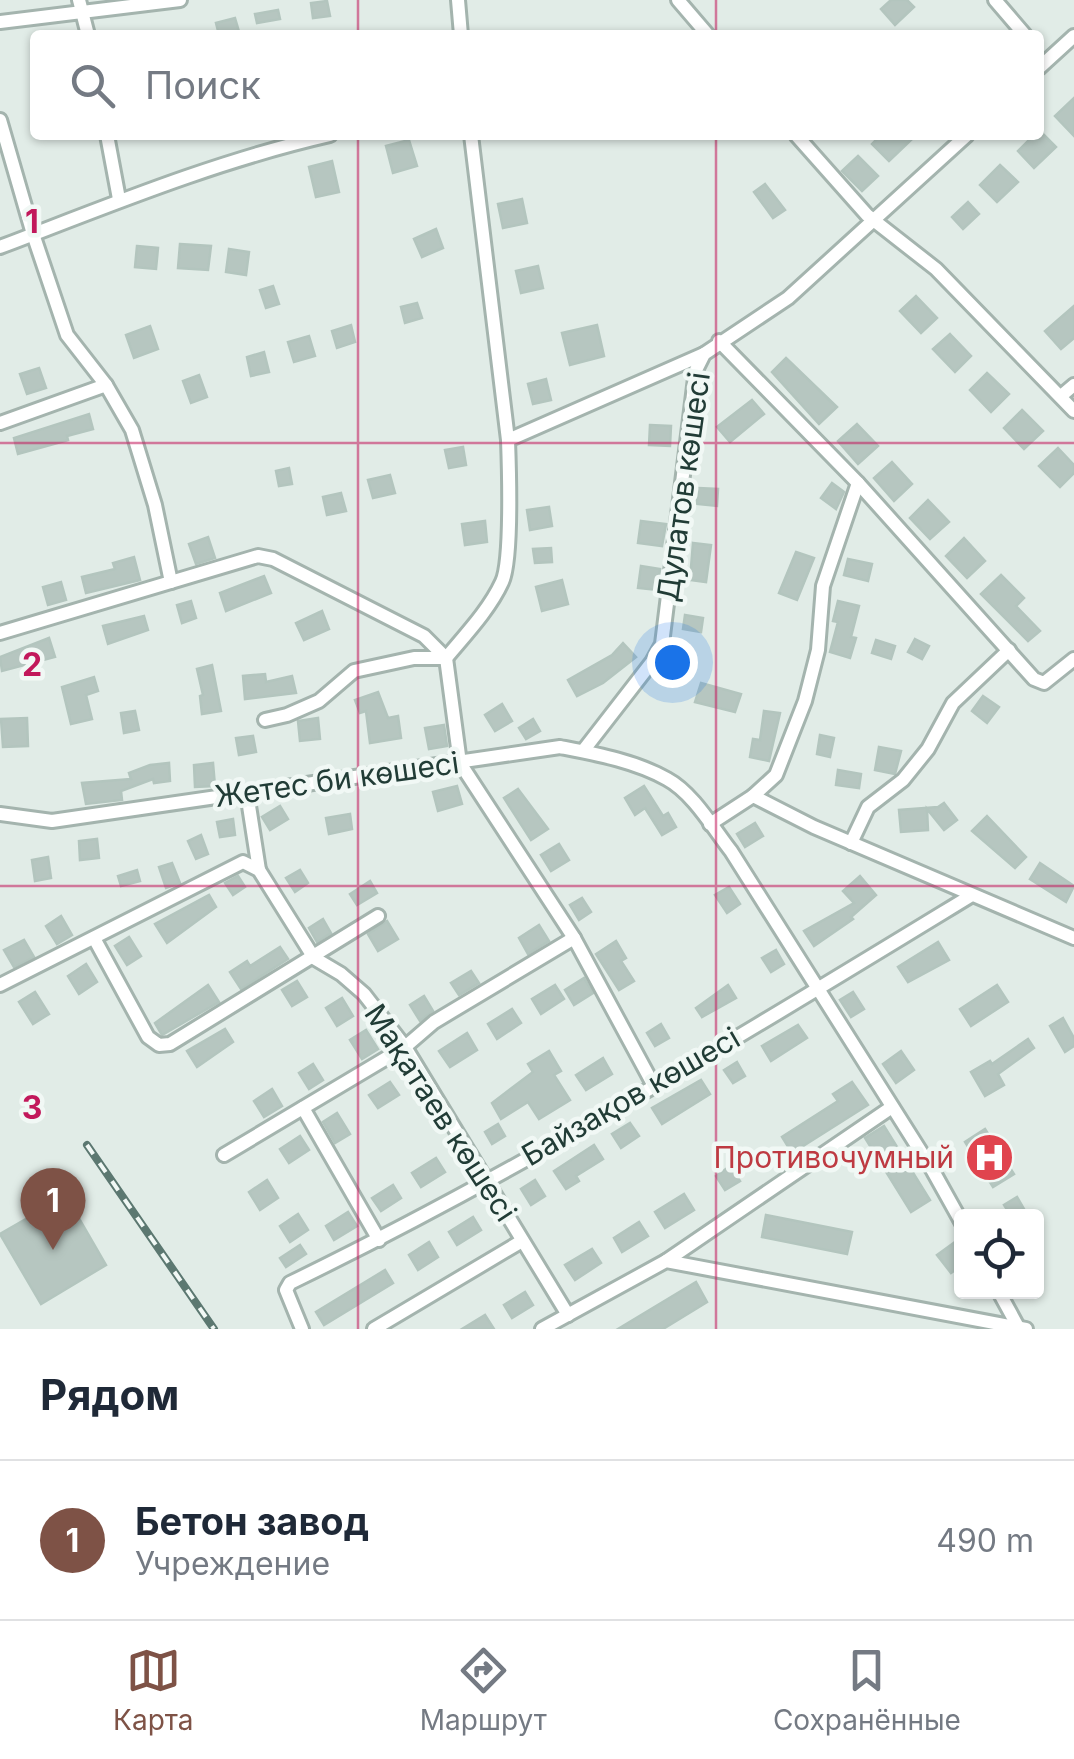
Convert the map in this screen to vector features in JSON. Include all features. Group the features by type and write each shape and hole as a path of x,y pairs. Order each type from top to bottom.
{"street":[{"path":"0,22 81,7 180,0"},
{"path":"458,0 461,30"},
{"path":"678,0 704,30"},
{"path":"995,0 1021,30"},
{"path":"1044,61 1074,36"},
{"path":"0,120 32,234 67,335 106,386 132,430 155,505 171,582"},
{"path":"108,140 119,199"},
{"path":"0,247 119,199 259,152 309,140"},
{"path":"265,720 319,701 354,671 414,658 446,658 476,624 504,578 510,487 508,440 472,140"},
{"path":"801,140 875,221 936,269 1074,411"},
{"name":"Дулатов көшесі","path":"583,752 662,644 696,370 704,354 788,298 962,140"},
{"path":"720,341 858,483 1034,679 1044,683 1074,659"},
{"path":"508,440 704,354"},
{"path":"1061,396 1074,384"},
{"path":"0,423 106,386"},
{"path":"858,483 823,586 818,650 805,701 776,775 753,796 710,824 933,1170 954,1209"},
{"path":"0,633 258,556 273,559 424,636 446,658 460,762 574,938 654,1086"},
{"path":"851,843 868,808 903,780 928,749 953,704 1009,650"},
{"name":"Жетес би көшесі","path":"0,814 52,820 560,747 608,756 670,780 710,824"},
{"path":"247,793 259,870"},
{"path":"753,796 851,843 1074,938"},
{"path":"0,985 244,862 259,870"},
{"name":"Мақатаев көшесі","path":"259,870 314,958 364,994 404,1046 568,1315"},
{"name":"Байзақов көшесі","path":"302,1329 286,1290 290,1284 380,1240 654,1086 972,894"},
{"path":"94,938 148,1036 159,1045 170,1044 378,916"},
{"path":"224,1155 574,938"},
{"path":"302,1108 380,1240"},
{"path":"542,1329 666,1261 892,1108"},
{"path":"374,1329 522,1241"},
{"path":"666,1261 1022,1327"},
{"path":"1003,1299 1022,1327"}],"building":[{"path":"891,0 907,0 914,7 895,25 881,9"},
{"path":"327,1 330,16 313,18 311,3"},
{"path":"278,10 280,19 257,23 255,14"},
{"path":"235,18 239,30 218,30 216,23"},
{"path":"1074,98 1074,136 1055,116"},
{"path":"1044,135 1056,147 1034,168 1018,151 1029,140 1044,140"},
{"path":"409,140 417,166 393,173 386,146"},
{"path":"876,140 911,140 889,161 872,144"},
{"path":"858,156 878,176 862,191 842,171"},
{"path":"332,161 339,192 316,197 309,167"},
{"path":"1000,165 1018,182 997,202 980,185"},
{"path":"765,184 785,210 773,218 754,192"},
{"path":"522,199 527,223 503,228 498,204"},
{"path":"968,202 979,214 963,229 952,217"},
{"path":"436,229 443,248 422,257 414,239"},
{"path":"180,244 211,246 208,270 178,268"},
{"path":"137,246 158,248 156,269 135,267"},
{"path":"229,249 249,252 246,275 226,272"},
{"path":"538,266 543,288 521,293 516,271"},
{"path":"273,286 279,304 266,308 260,290"},
{"path":"916,296 937,318 921,333 900,311"},
{"path":"417,303 422,318 405,323 401,307"},
{"path":"1074,306 1074,338 1061,349 1045,331"},
{"path":"351,325 355,342 337,348 332,331"},
{"path":"597,325 604,356 570,365 562,333"},
{"path":"150,326 158,349 134,358 126,335"},
{"path":"950,334 971,356 955,372 933,349"},
{"path":"309,336 315,356 294,362 288,342"},
{"path":"264,352 269,372 251,376 247,357"},
{"path":"786,358 837,407 819,424 772,372"},
{"path":"39,368 46,388 27,394 20,374"},
{"path":"987,373 1009,394 991,412 970,390"},
{"path":"199,375 207,397 191,403 183,381"},
{"path":"546,379 551,400 533,404 528,384"},
{"path":"752,400 764,414 730,442 717,427"},
{"path":"1022,410 1043,431 1024,449 1004,428"},
{"path":"89,414 93,429 18,454 14,438"},
{"path":"857,424 878,446 858,464 838,441"},
{"path":"650,425 671,426 670,446 649,445"},
{"path":"463,447 466,465 449,468 445,450"},
{"path":"1058,448 1074,465 1074,473 1060,487 1039,466"},
{"path":"892,462 912,484 894,501 874,478"},
{"path":"289,468 292,484 279,486 276,471"},
{"path":"390,475 395,493 373,498 368,480"},
{"path":"832,483 844,492 836,509 821,498"},
{"path":"698,488 718,489 717,506 697,504"},
{"path":"341,493 346,511 327,515 323,497"},
{"path":"928,500 949,522 930,539 910,518"},
{"path":"549,507 552,526 530,530 527,510"},
{"path":"485,521 487,542 465,545 462,524"},
{"path":"641,521 666,524 662,546 638,543"},
{"path":"208,537 215,558 196,564 189,544"},
{"path":"964,538 985,561 967,578 946,556"},
{"path":"693,543 711,545 706,582 690,580"},
{"path":"551,548 552,562 535,563 533,549"},
{"path":"796,552 814,558 797,600 779,593"},
{"path":"134,557 140,580 86,593 82,577 115,569 113,563"},
{"path":"848,559 872,564 868,581 844,575"},
{"path":"641,566 660,569 657,590 638,588"},
{"path":"1001,575 1024,598 1016,606 1040,631 1028,641 981,594"},
{"path":"264,576 271,593 226,611 220,593"},
{"path":"562,580 568,604 542,611 536,587"},
{"path":"61,582 66,600 48,605 43,587"},
{"path":"191,601 196,618 182,623 177,605"},
{"path":"838,601 859,606 850,658 830,652 838,622 833,621"},
{"path":"322,611 329,629 304,640 296,623"},
{"path":"685,615 703,618 701,632 683,629"},
{"path":"144,616 148,630 108,644 103,626"},
{"path":"49,638 55,657 2,671 0,657"},
{"path":"915,639 929,646 922,659 908,652"},
{"path":"876,640 895,646 891,659 872,653"},
{"path":"623,643 636,657 603,683 577,696 568,680 612,655"},
{"path":"212,665 221,711 202,714 203,695 197,669"},
{"path":"265,674 266,682 292,676 296,693 245,699 243,676"},
{"path":"94,677 98,691 86,695 92,719 71,724 62,687"},
{"path":"701,683 741,694 735,712 695,702"},
{"path":"378,692 388,718 398,716 401,738 370,743 366,711 360,713 355,700"},
{"path":"983,696 999,707 987,723 972,711"},
{"path":"502,704 512,721 495,731 485,715"},
{"path":"135,711 139,730 124,733 121,713"},
{"path":"764,711 780,713 769,761 750,757 753,739 760,740"},
{"path":"27,718 28,746 3,747 1,719"},
{"path":"318,718 320,739 300,741 298,721"},
{"path":"533,719 540,731 526,739 519,728"},
{"path":"444,725 447,746 429,749 425,728"},
{"path":"820,735 834,738 830,757 817,754"},
{"path":"253,736 256,752 239,755 236,738"},
{"path":"879,747 901,751 895,774 875,770"},
{"path":"169,763 170,781 154,783 153,779 121,791 122,800 86,804 82,783 131,779 129,773"},
{"path":"213,763 215,786 195,787 194,765"},
{"path":"838,770 861,774 859,788 836,785"},
{"path":"457,786 462,804 438,811 433,792"},
{"path":"644,786 663,816 668,813 676,827 662,835 645,808 635,815 625,798"},
{"path":"518,789 548,829 531,840 504,798"},
{"path":"944,803 957,820 944,830 927,809 928,830 901,832 899,810 938,807"},
{"path":"280,806 288,819 270,830 262,817"},
{"path":"350,814 352,829 329,834 326,818"},
{"path":"987,816 1026,857 1015,868 972,831"},
{"path":"233,819 235,835 220,837 217,822"},
{"path":"755,823 763,836 745,847 737,834"},
{"path":"201,835 208,854 196,859 188,841"},
{"path":"97,839 99,858 80,860 79,841"},
{"path":"559,844 569,860 551,871 541,855"},
{"path":"48,857 51,878 35,881 32,860"},
{"path":"172,863 180,883 166,888 159,867"},
{"path":"1040,863 1074,886 1066,902 1030,879"},
{"path":"137,870 140,881 121,886 118,876"},
{"path":"300,870 308,883 295,892 286,878"},
{"path":"238,876 245,887 233,895 225,883"},
{"path":"860,876 876,895 853,919 814,946 804,931 854,903 843,891"},
{"path":"370,881 377,893 357,905 350,894"},
{"path":"729,887 740,904 727,913 715,895"},
{"path":"209,895 216,907 167,943 155,924"},
{"path":"582,898 591,912 579,920 570,905"},
{"path":"61,916 72,935 57,944 46,926"},
{"path":"323,919 331,933 317,942 309,928"},
{"path":"387,921 398,939 378,951 368,934"},
{"path":"539,925 549,941 528,954 519,938"},
{"path":"129,937 141,956 127,965 115,946"},
{"path":"24,940 34,957 14,967 4,950"},
{"path":"616,941 626,958 621,961 634,981 619,990 596,954"},
{"path":"938,942 949,960 908,982 898,967"},
{"path":"280,947 288,959 241,989 230,972 247,961 250,966"},
{"path":"776,950 784,964 771,972 762,958"},
{"path":"86,964 97,982 79,994 68,976"},
{"path":"471,971 479,983 459,995 451,983"},
{"path":"584,978 593,993 574,1005 565,990"},
{"path":"297,981 307,997 292,1006 282,990"},
{"path":"208,985 219,1002 162,1035 155,1023"},
{"path":"555,985 564,999 541,1014 532,999"},
{"path":"728,985 736,998 702,1017 696,1008"},
{"path":"997,985 1008,1002 971,1026 960,1009"},
{"path":"35,992 49,1014 33,1024 19,1002"},
{"path":"853,992 864,1009 851,1017 840,1000"},
{"path":"424,996 433,1011 420,1021 410,1005"},
{"path":"342,998 353,1016 337,1026 326,1008"},
{"path":"512,1009 521,1023 497,1039 488,1024"},
{"path":"1063,1018 1074,1038 1074,1046 1065,1052 1050,1026"},
{"path":"661,1024 669,1038 655,1046 647,1033"},
{"path":"798,1025 807,1038 771,1061 762,1046"},
{"path":"225,1029 233,1042 197,1067 187,1051"},
{"path":"366,1030 378,1049 362,1059 350,1040"},
{"path":"467,1033 477,1050 450,1067 439,1051"},
{"path":"1028,1039 1034,1048 998,1074 1004,1085 985,1096 971,1072 990,1061 992,1064"},
{"path":"549,1051 561,1071 554,1075 570,1100 539,1119 528,1102 501,1119 492,1103 533,1072 528,1064"},
{"path":"901,1051 914,1070 896,1083 883,1064"},
{"path":"603,1058 612,1074 586,1090 576,1075"},
{"path":"737,1062 745,1076 733,1083 724,1070"},
{"path":"313,1064 323,1080 309,1089 299,1073"},
{"path":"701,1080 710,1094 662,1124 652,1108"},
{"path":"390,1082 399,1095 378,1108 369,1095"},
{"path":"852,1082 868,1105 792,1153 782,1137 838,1101 833,1094"},
{"path":"272,1089 282,1106 264,1117 254,1101"},
{"path":"337,1113 350,1134 335,1143 323,1122"},
{"path":"630,1123 639,1136 621,1148 612,1134"},
{"path":"498,1124 505,1136 492,1144 485,1132"},
{"path":"884,1126 930,1200 911,1212 865,1138"},
{"name":"Противочумный","path":"985,1129 1014,1174 993,1187 965,1142"},
{"path":"300,1136 309,1150 289,1163 280,1149"},
{"path":"594,1145 603,1159 576,1176 579,1181 566,1189 554,1171"},
{"path":"436,1158 445,1172 421,1187 412,1173"},
{"path":"730,1166 740,1181 725,1190 716,1176"},
{"path":"267,1180 278,1198 260,1210 249,1192"},
{"path":"535,1180 545,1196 531,1205 521,1189"},
{"path":"393,1185 401,1198 381,1211 372,1198"},
{"path":"684,1194 694,1210 665,1228 655,1212"},
{"path":"66,1196 106,1265 41,1304 0,1234"},
{"path":"1017,1197 1024,1209 1007,1209 1004,1205"},
{"path":"348,1212 357,1226 334,1240 326,1226"},
{"path":"298,1214 308,1230 290,1242 280,1226"},
{"path":"766,1215 852,1232 847,1254 762,1237"},
{"path":"473,1217 481,1230 457,1245 449,1232"},
{"path":"639,1222 648,1236 622,1252 614,1238"},
{"path":"429,1242 438,1257 418,1270 409,1255"},
{"path":"954,1243 954,1271 951,1273 937,1255"},
{"path":"300,1245 306,1254 286,1267 280,1258"},
{"path":"592,1249 601,1263 575,1280 565,1265"},
{"path":"385,1270 393,1283 324,1325 316,1312"},
{"path":"696,1282 707,1302 663,1329 618,1329"},
{"path":"525,1292 533,1305 512,1318 504,1305"},
{"path":"485,1315 494,1329 462,1329"}],"railway":[{"path":"87,1145 214,1329"}],"place":[{"name":"Противочумный","path":"989,1158"},
{"name":"Бетон завод","path":"53,1250"}]}
